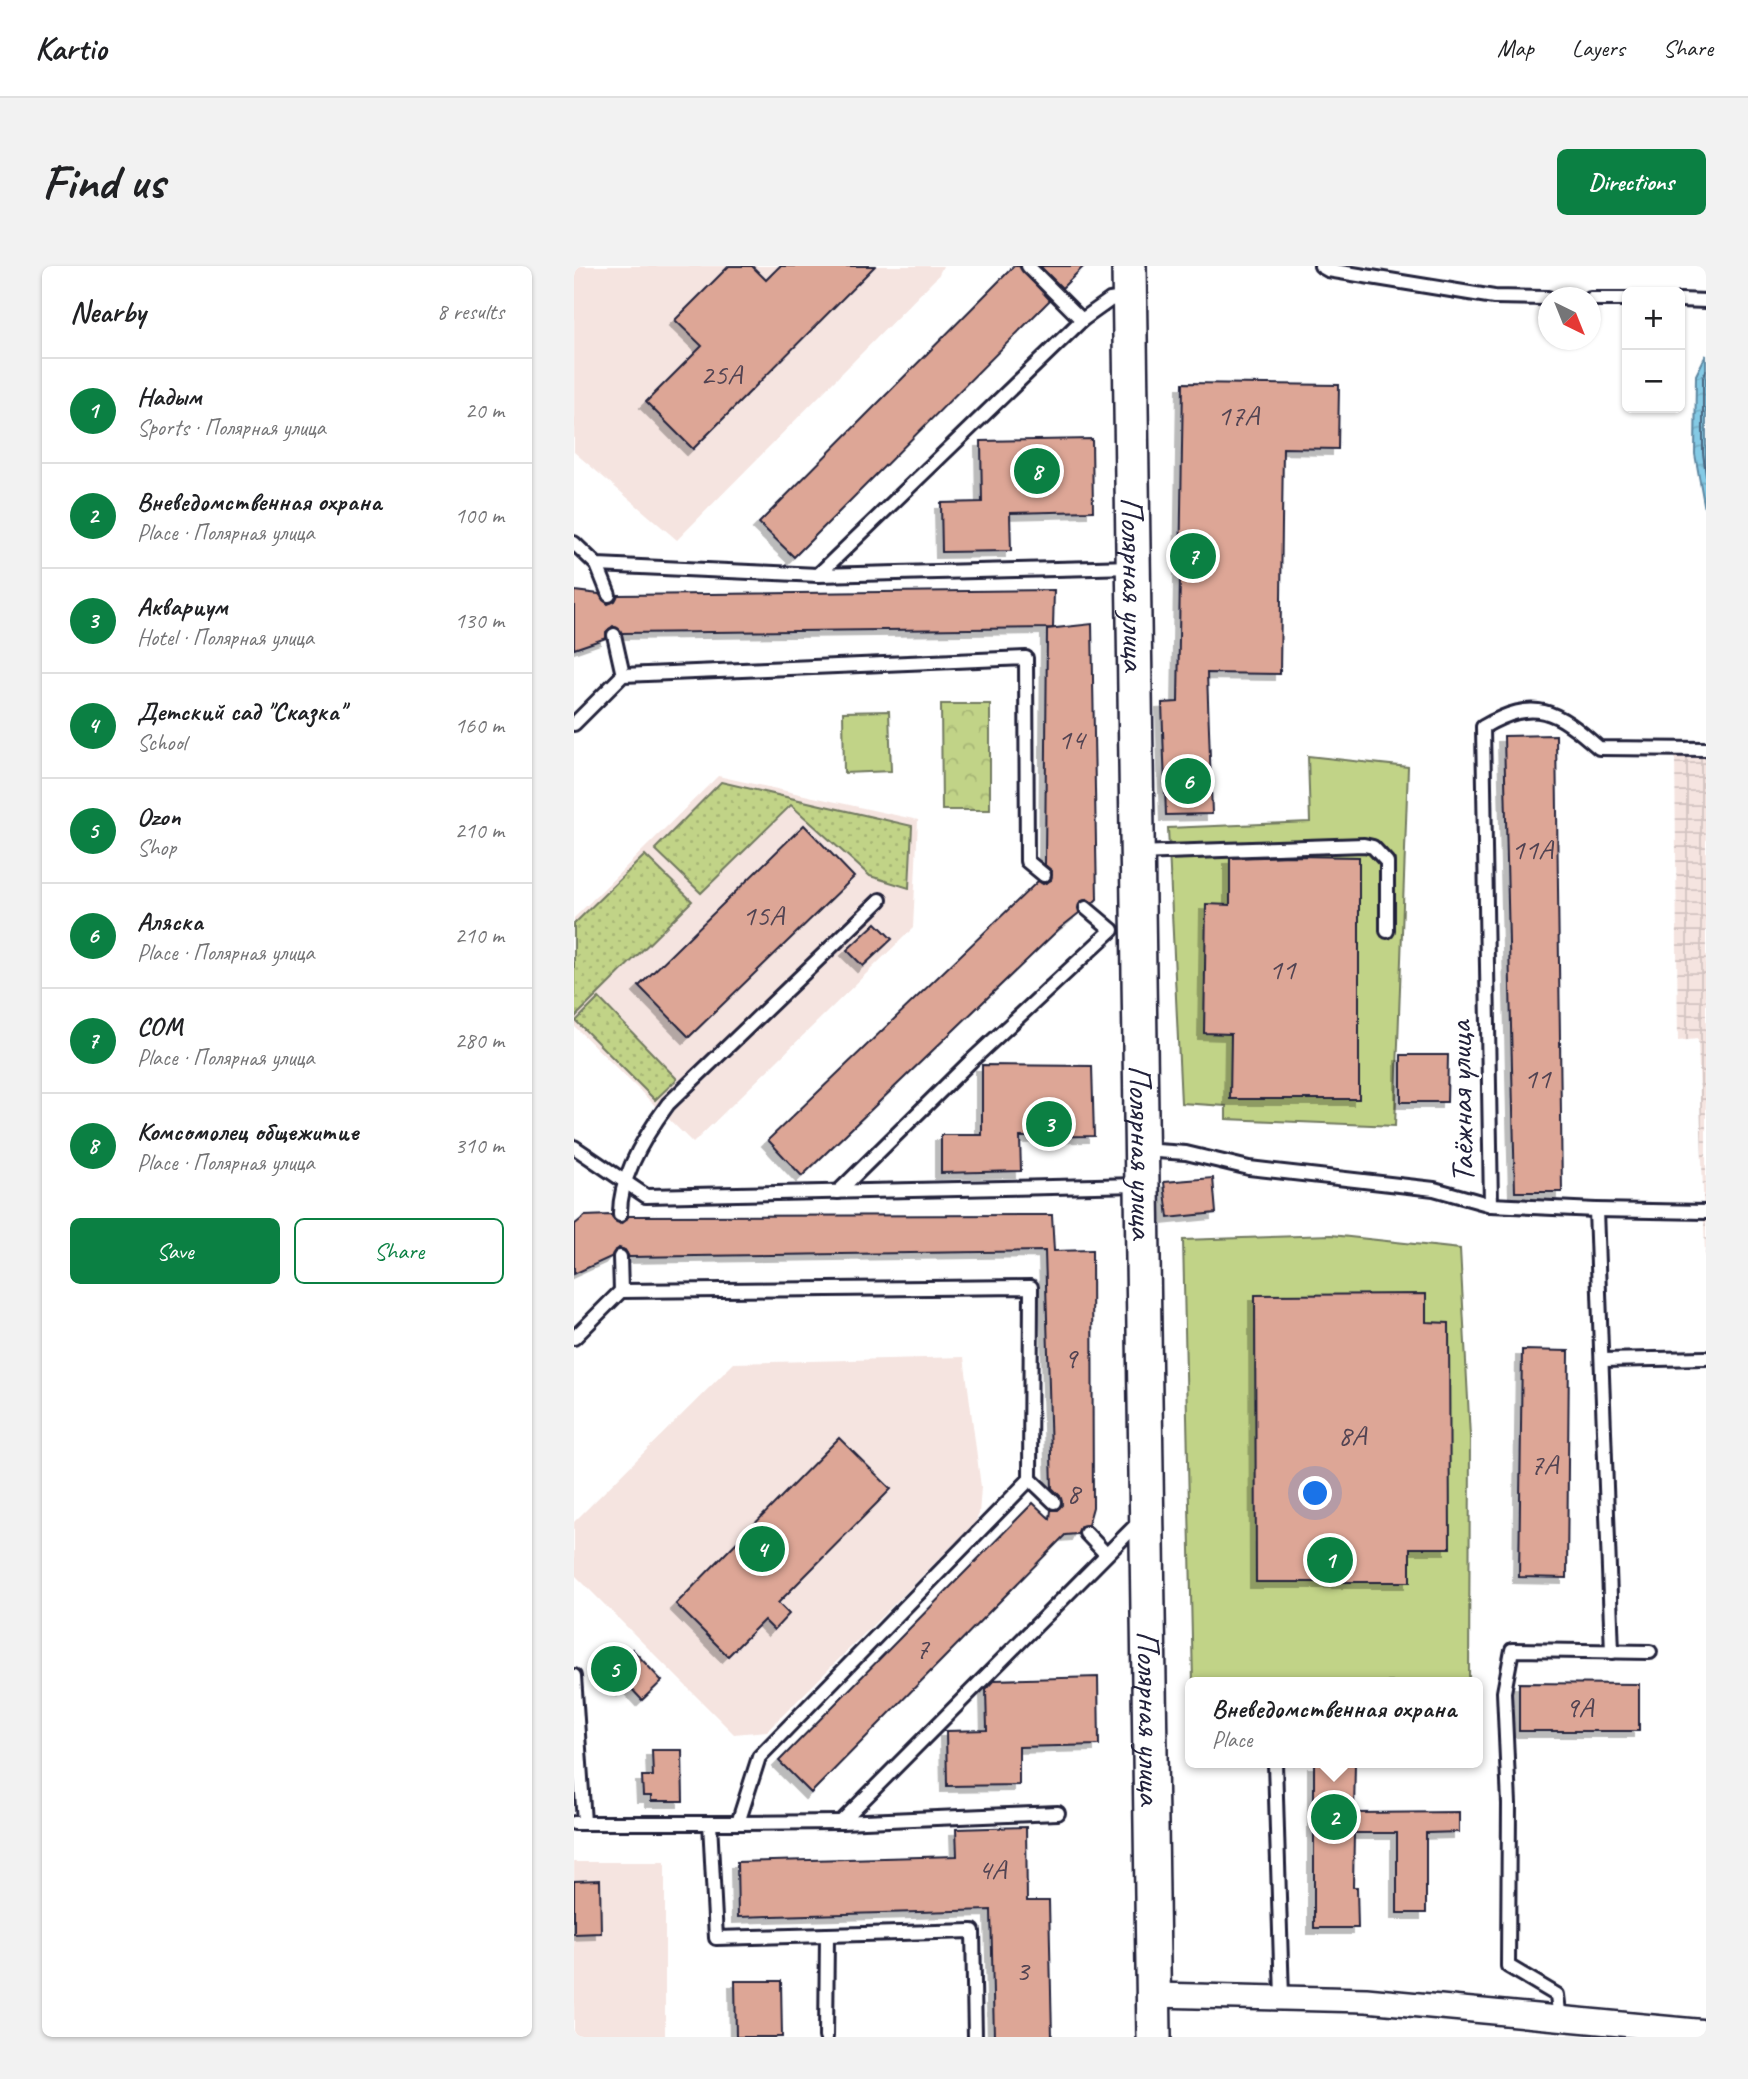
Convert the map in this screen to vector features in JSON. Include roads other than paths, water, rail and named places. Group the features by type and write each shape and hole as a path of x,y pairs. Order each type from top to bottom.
{"street":[{"name":"Полярная улица","path":"1129,282 1137,853 1125,928 1142,1150 1154,2037"},
{"path":"1154,1995 1366,2000 1706,2032"}],"lane":[{"path":"1028,266 1082,320"},
{"path":"1321,266 1328,270 1494,297 1538,298"},
{"path":"818,575 1082,320 1129,282"},
{"path":"1601,299 1622,299"},
{"path":"1685,300 1706,301"},
{"path":"574,543 597,565 609,595"},
{"path":"597,565 818,575 1133,567"},
{"path":"614,635 622,675"},
{"path":"574,724 622,675 1026,658 1027,861 1044,875"},
{"name":"Таёжная улица","path":"1142,1150 1186,1153 1249,1168 1434,1189 1490,1205 1483,727 1509,711 1540,710 1573,725 1599,748 1706,749"},
{"path":"1137,853 1364,845 1373,848 1387,862 1387,931"},
{"path":"620,1215 619,1199 626,1182 648,1132 668,1104 880,900"},
{"path":"838,1192 971,1061 1125,928 1086,908"},
{"path":"574,1147 646,1196 1142,1185"},
{"path":"1490,1205 1706,1212"},
{"path":"1596,1210 1612,1652"},
{"path":"620,1257 621,1291"},
{"path":"574,1338 621,1291 1031,1287 1030,1479 759,1757 738,1823"},
{"path":"1602,1360 1706,1358"},
{"path":"1030,1479 1054,1502"},
{"path":"841,1822 1147,1513"},
{"path":"1086,1533 1106,1554"},
{"path":"1560,2020 1556,1995 1508,1966 1509,1804 1504,1692 1512,1650 1650,1652"},
{"path":"574,1676 579,1822 841,1822 1058,1813"},
{"path":"1275,1768 1282,1998"},
{"path":"710,1823 716,1938 973,1931 975,2037"},
{"path":"826,2037 827,1935"}],"water":[{"path":"1706,355 1706,515 1695,454 1696,375"}],"place":[{"name":"Комсомолец общежитие","path":"1037,471"},
{"name":"СОМ","path":"1193,556"},
{"name":"Аляска","path":"1188,781"},
{"name":"Аквариум","path":"1049,1124"},
{"name":"Детский сад \"Сказка\"","path":"762,1549"},
{"name":"Надым","path":"1330,1560"},
{"name":"Ozon","path":"614,1669"},
{"name":"Вневедомственная охрана","path":"1334,1817"}]}
